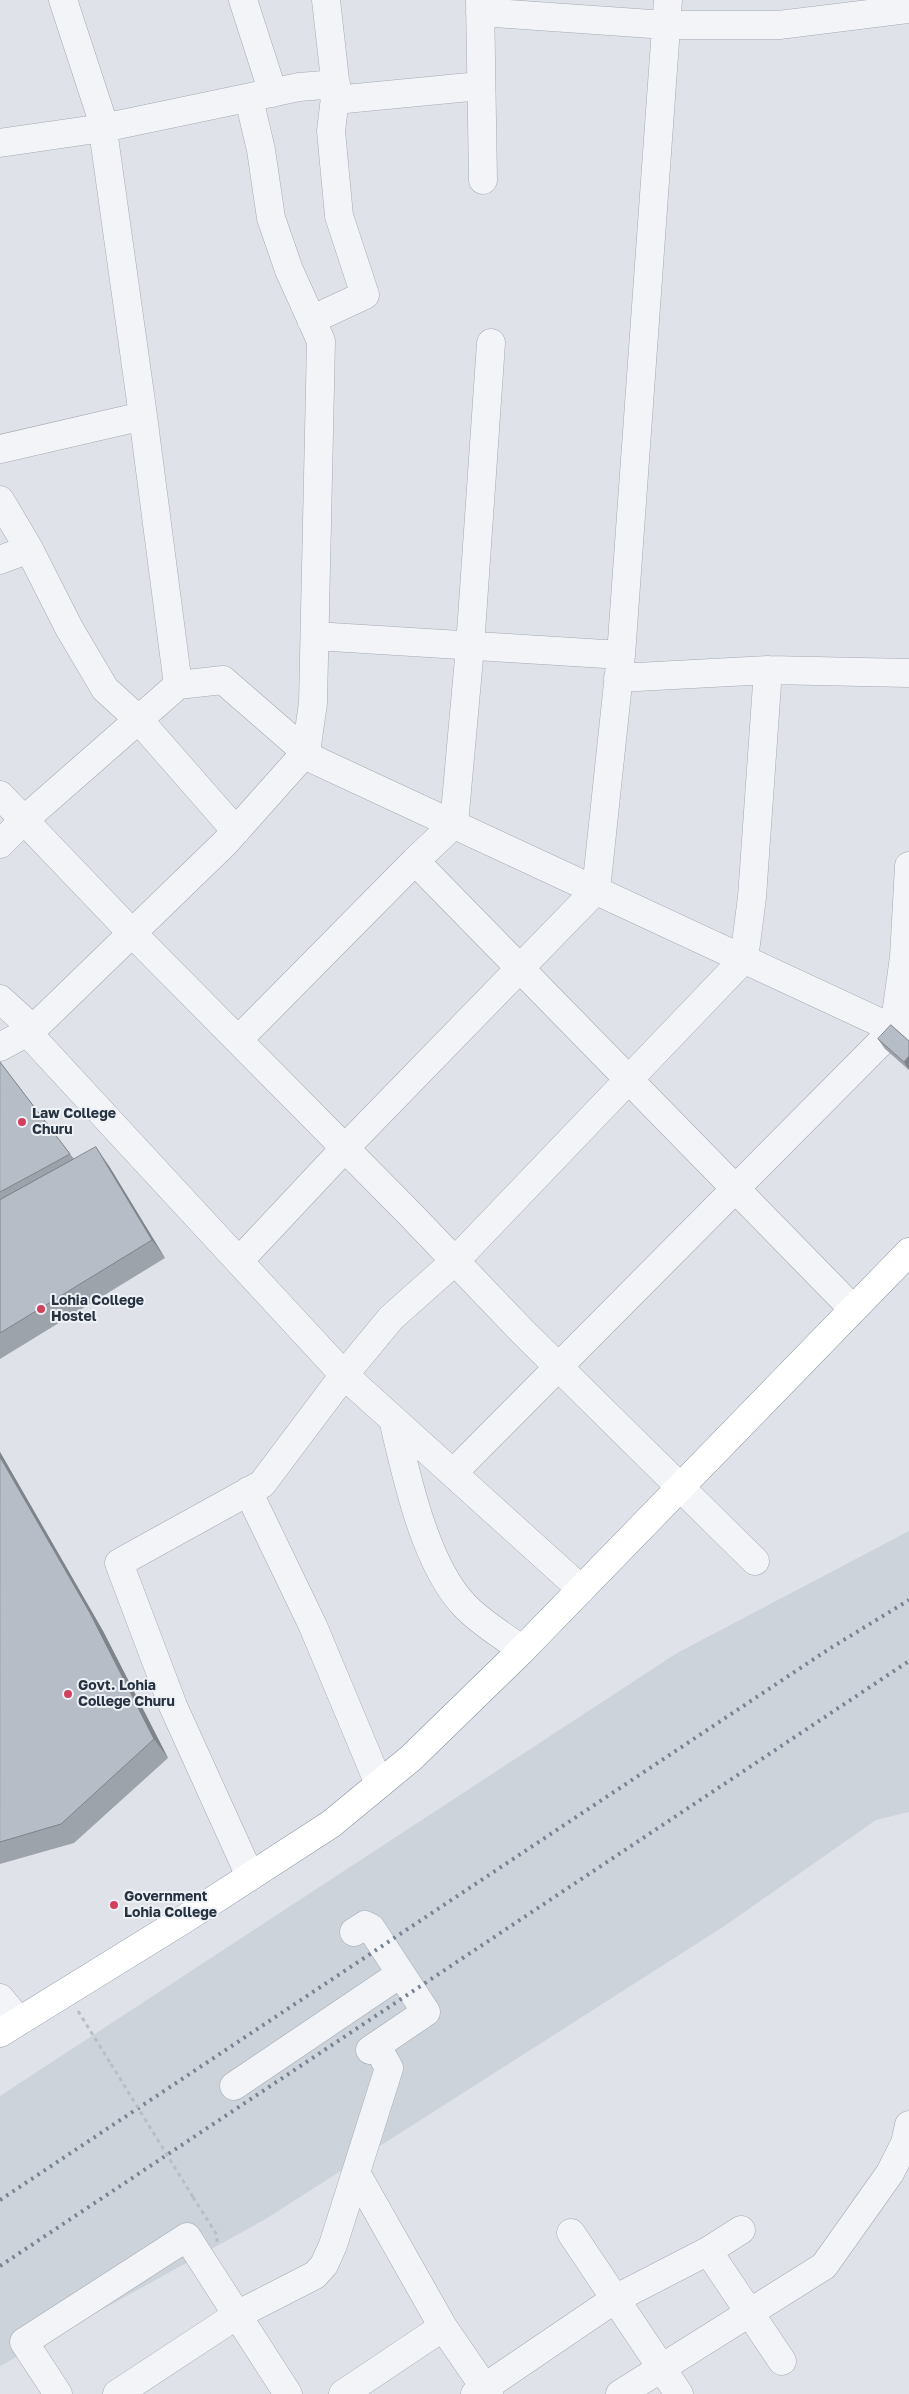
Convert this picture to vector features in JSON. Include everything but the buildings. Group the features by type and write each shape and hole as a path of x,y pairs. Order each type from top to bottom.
{"highway":[{"path":"10,2027 331,1824 411,1758 522,1650 909,1252"}],"street":[{"path":"63,0 101,116 178,685"},
{"path":"0,1047 30,1030 132,933 236,831 306,752 313,703 321,341 289,270 271,218 261,150 261,96 243,0"},
{"path":"311,320 365,295 339,216 331,131 335,92 326,0"},
{"path":"483,180 480,6 667,12 779,25 909,9"},
{"path":"239,1261 345,1148 596,890 620,666 667,12"},
{"path":"0,143 103,128 299,87 335,92 480,86"},
{"path":"238,1040 415,860 454,824 470,647 490,343"},
{"path":"0,449 143,416"},
{"path":"0,500 29,549 68,628 105,689 138,719 236,831"},
{"path":"0,560 29,549"},
{"path":"315,636 470,647 620,666 909,673"},
{"path":"250,1876 173,1706 119,1564 262,1484 344,1375 391,1318 455,1260 744,959 752,897 768,670"},
{"path":"0,844 24,820 178,685 223,680 315,760 901,1032"},
{"path":"0,795 132,933 557,1366 755,1561"},
{"path":"415,860 853,1309"},
{"path":"453,1473 557,1366 735,1189 901,1032 909,866"},
{"path":"0,999 344,1375 581,1589"},
{"path":"393,1419 408,1479 437,1566 465,1606 522,1650"},
{"path":"248,1491 313,1626 379,1784"},
{"path":"117,2394 237,2314 315,2275 324,2265 333,2244 389,2068 377,2055 426,2012 371,1928 365,1925 354,1932"},
{"path":"234,2086 400,1974"},
{"path":"0,1998 10,2027"},
{"path":"620,2394 824,2266 890,2173 905,2144 909,2125"},
{"path":"356,2173 443,2328 483,2392 615,2299 708,2251 741,2230"},
{"path":"571,2234 679,2394"},
{"path":"58,2394 24,2342 188,2237 288,2394"},
{"path":"708,2251 782,2361"},
{"path":"343,2394 443,2328"}],"path":[{"path":"67,1992 217,2235"}],"shaded area":[{"path":"909,1531 909,1812 876,1820 723,1927 264,2220 0,2366 0,2096 677,1653"}],"railway":[{"path":"0,2200 829,1649 909,1600"},
{"path":"0,2266 909,1661"}],"place":[{"name":"Law College Churu","path":"22,1122"},
{"name":"Lohia College Hostel","path":"41,1309"},
{"name":"Govt. Lohia College Churu","path":"68,1694"},
{"name":"Government Lohia College","path":"114,1905"}]}
